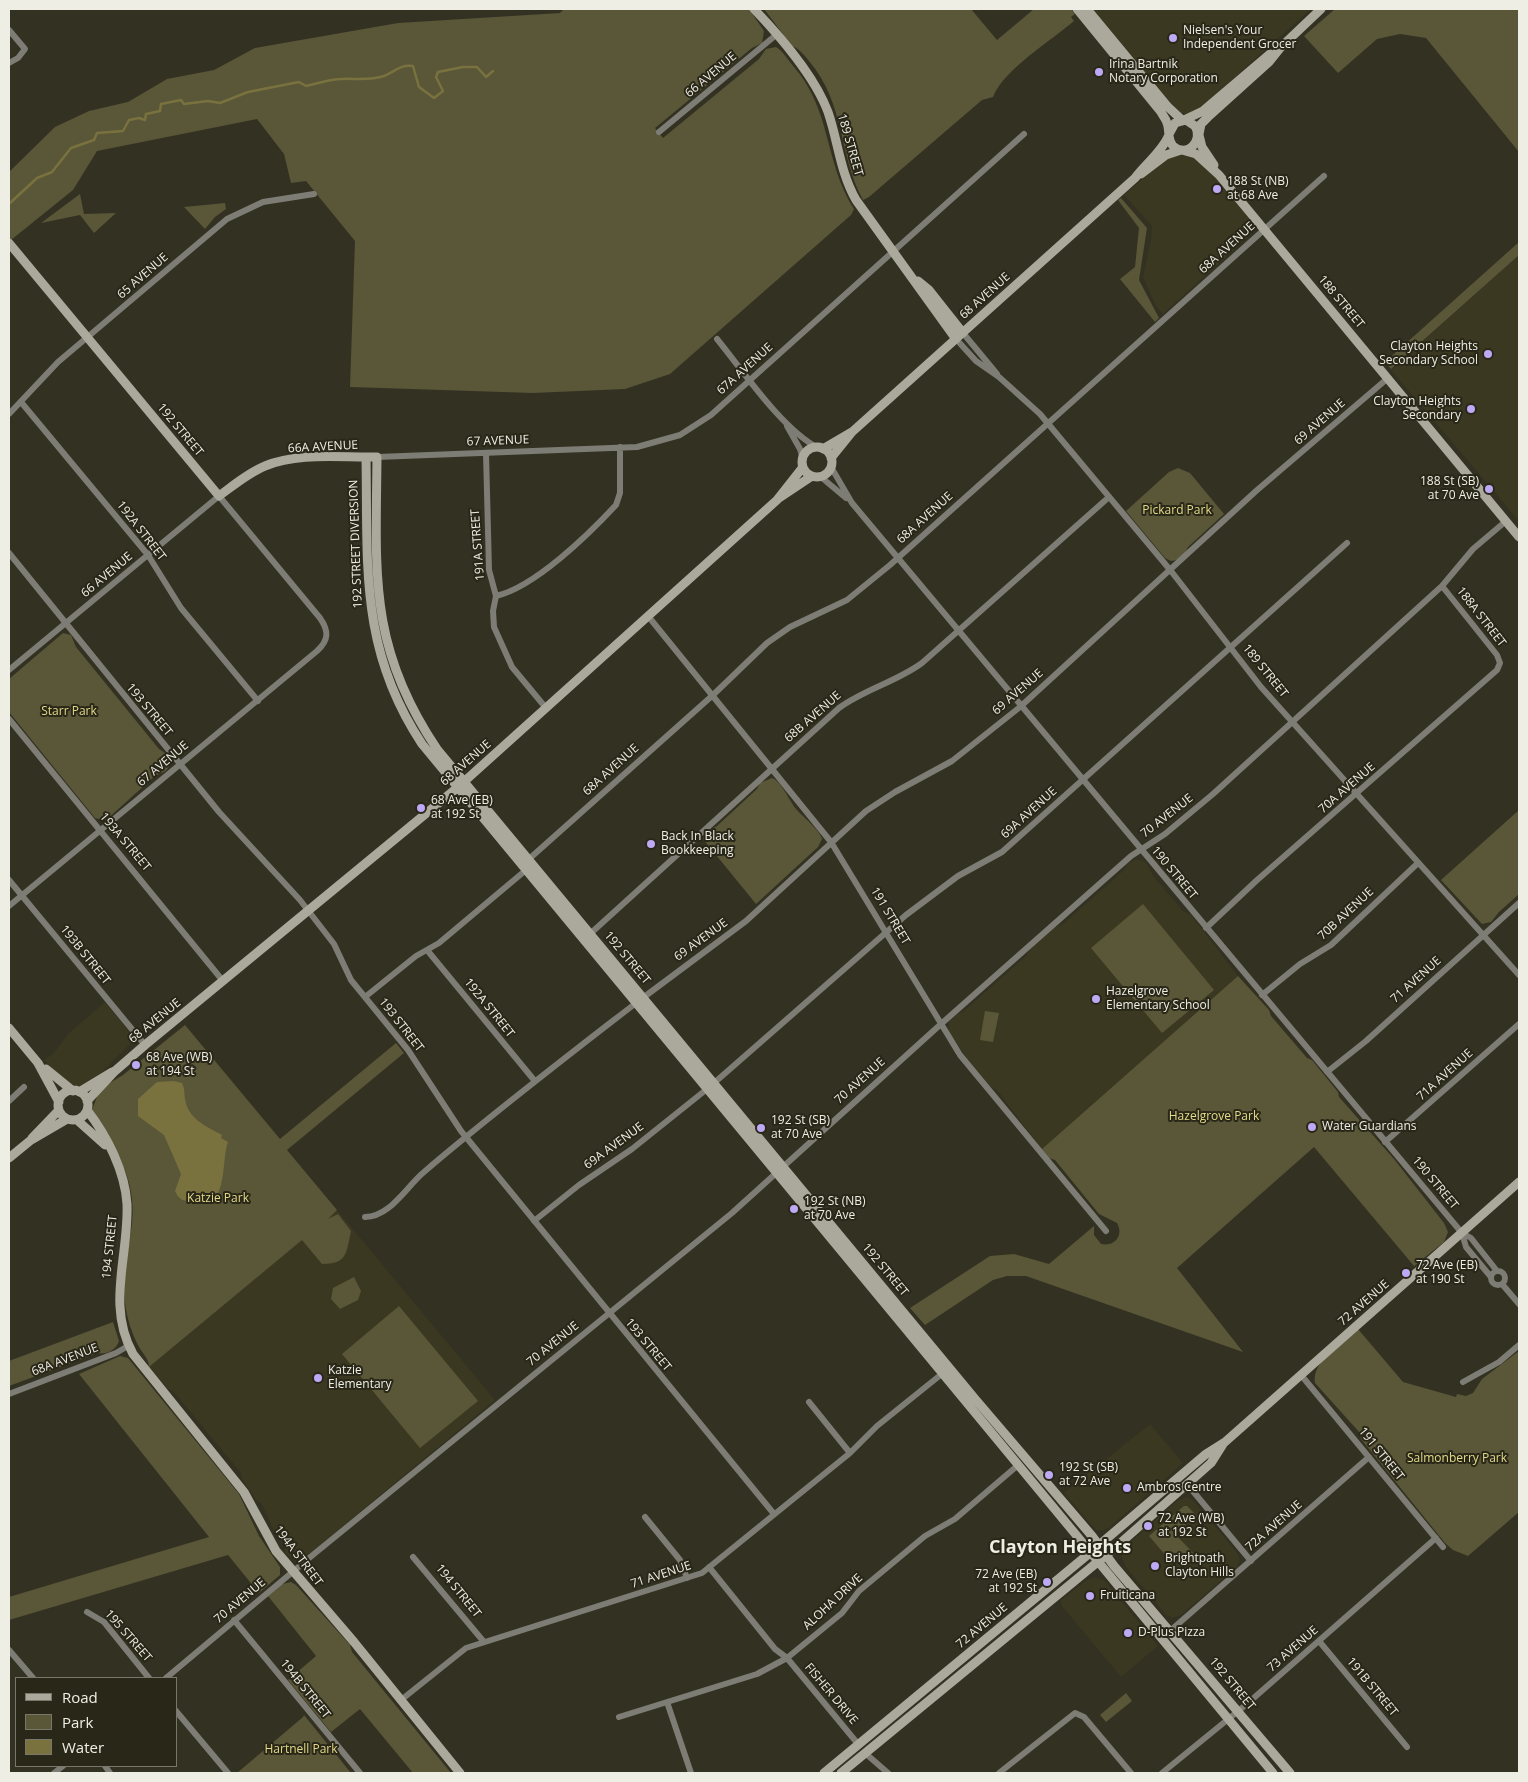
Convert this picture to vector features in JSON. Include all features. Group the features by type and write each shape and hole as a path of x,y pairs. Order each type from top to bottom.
{"street":[{"name":"189 STREET","path":"754,9 760,13 815,85 828,113 840,162 852,194 915,279 929,290 960,336 999,377 1048,423 1171,571 1260,687 1519,975"},
{"path":"1077,9 1161,112 1168,123 1172,144 1181,150 1194,146 1201,124 1269,62 1281,47 1322,9"},
{"path":"1087,9 1168,107 1182,120 1194,124 1199,134"},
{"path":"9,30 25,49 18,58 9,63"},
{"name":"66 AVENUE","path":"659,132 776,35"},
{"path":"1169,134 1172,126 1203,111 1265,57 1281,47"},
{"name":"67A AVENUE","path":"620,447 653,444 685,432 711,415 1024,134"},
{"name":"68 AVENUE","path":"1135,178 1146,162 1161,150 1169,134"},
{"name":"188 STREET","path":"1199,134 1202,147 1219,175"},
{"name":"68 AVENUE","path":"831,463 852,432 1135,178 1166,155 1181,150"},
{"name":"188 STREET","path":"1181,150 1196,154 1219,175 1519,537"},
{"name":"68A AVENUE","path":"529,859 713,695 767,643 790,626 847,600 897,558 1324,176"},
{"name":"65 AVENUE","path":"9,414 22,402 46,373 227,219 263,202 314,194"},
{"name":"192 STREET","path":"9,242 320,618 326,626 328,636"},
{"path":"717,339 784,420 807,442 820,448 831,463 827,474 816,477 803,463 800,449 784,420"},
{"name":"69 AVENUE","path":"365,1217 375,1217 399,1198 421,1174 534,1080 746,921 866,811 895,792 957,757 1020,707 1171,571 1256,491 1388,378"},
{"name":"192A STREET","path":"22,402 148,556 181,608 258,701"},
{"name":"68 AVENUE","path":"820,448 852,432"},
{"path":"496,596 509,593 538,575 616,505 620,493 620,447"},
{"name":"67 AVENUE","path":"377,457 620,447"},
{"path":"803,463 809,450 820,448"},
{"name":"191A STREET","path":"486,453 489,570 496,596 493,611 494,627 499,642 512,667 546,708"},
{"name":"192 STREET DIVERSION","path":"366,457 368,576 375,636 387,676 402,710 432,758 460,785"},
{"name":"66A AVENUE","path":"219,496 256,470 278,462 297,458 377,457"},
{"name":"192 STREET DIVERSION","path":"377,457 377,578 379,611 387,646 395,672 410,707 460,785"},
{"name":"68 AVENUE","path":"87,1106 115,1071 460,785 546,708 777,500 803,463"},
{"name":"190 STREET","path":"831,463 852,503 1020,707 1385,1142 1462,1233 1471,1238 1497,1271 1504,1276 1502,1284"},
{"name":"68 AVENUE","path":"777,500 816,477"},
{"name":"190 STREET","path":"816,477 852,503"},
{"name":"66 AVENUE","path":"9,670 219,496"},
{"name":"68B AVENUE","path":"591,933 772,767 850,700 905,675 959,632 1109,497"},
{"name":"70 AVENUE","path":"167,1677 292,1572 732,1214 941,1024 1141,850 1185,818 1442,586 1473,549 1506,520"},
{"name":"69A AVENUE","path":"534,1221 574,1189 632,1150 711,1086 886,931 958,876 1002,852 1347,543"},
{"name":"193 STREET","path":"9,553 222,816 276,872 308,911 329,938 351,980 408,1050 466,1137 774,1514"},
{"name":"188A STREET","path":"1442,586 1480,632 1500,663"},
{"name":"191 STREET","path":"648,616 831,842 970,1069 1106,1231"},
{"name":"67 AVENUE","path":"9,906 318,651 328,636"},
{"name":"70A AVENUE","path":"1206,928 1256,881 1497,670 1500,663"},
{"name":"193A STREET","path":"9,719 223,981"},
{"path":"460,785 526,870 578,932 591,941 640,1000"},
{"name":"192 STREET","path":"460,785 529,859 591,933 640,1000 780,1169 1290,1773"},
{"name":"70B AVENUE","path":"1262,995 1300,964 1331,945 1418,862"},
{"path":"365,997 439,943 526,870"},
{"name":"193B STREET","path":"9,880 145,1045"},
{"name":"71 AVENUE","path":"1327,1072 1366,1041 1519,903"},
{"name":"192A STREET","path":"427,950 534,1080"},
{"name":"192 STREET","path":"640,1000 703,1070 711,1086"},
{"name":"71A AVENUE","path":"1385,1142 1519,1024"},
{"path":"9,1028 38,1063 65,1086 76,1091 87,1106 83,1116 72,1119 31,1140"},
{"path":"38,1063 59,1106 72,1119"},
{"name":"68 AVENUE","path":"76,1091 115,1071"},
{"path":"9,1100 24,1087"},
{"path":"9,1158 31,1140 59,1106 63,1094 76,1091"},
{"name":"194 STREET","path":"87,1106 121,1172 126,1193 127,1217 118,1298 122,1328 128,1346"},
{"name":"194 STREET","path":"72,1119 112,1153"},
{"name":"192 STREET","path":"780,1169 942,1373 1273,1773"},
{"name":"72 AVENUE","path":"824,1773 1091,1552 1206,1454 1225,1442 1519,1182"},
{"name":"190 STREET","path":"1462,1233 1466,1247 1491,1277 1493,1284 1502,1284 1519,1304"},
{"path":"1491,1277 1497,1271"},
{"path":"1463,1382 1499,1362 1519,1345"},
{"name":"68A AVENUE","path":"9,1394 116,1353 128,1346"},
{"name":"194A STREET","path":"128,1346 139,1364 244,1492 267,1537 292,1572 401,1700 460,1773"},
{"name":"71 AVENUE","path":"401,1700 460,1652 484,1642 702,1573 850,1453 877,1426 942,1373"},
{"name":"191 STREET","path":"1301,1375 1443,1547"},
{"path":"809,1402 850,1453"},
{"name":"72 AVENUE","path":"840,1773 1106,1556 1211,1463 1225,1442"},
{"name":"72A AVENUE","path":"1170,1631 1369,1457"},
{"name":"ALOHA DRIVE","path":"619,1717 757,1674 787,1658 842,1613 859,1591 925,1536 955,1519 1018,1466"},
{"path":"1187,1484 1251,1561"},
{"path":"645,1517 680,1560 687,1578"},
{"name":"73 AVENUE","path":"1162,1773 1239,1711 1436,1538"},
{"name":"194 STREET","path":"413,1557 484,1642"},
{"name":"FISHER DRIVE","path":"709,1567 775,1648 787,1658 858,1744"},
{"name":"195 STREET","path":"87,1612 104,1622 148,1677"},
{"name":"194B STREET","path":"234,1620 360,1773"},
{"name":"191B STREET","path":"1319,1641 1407,1747"},
{"path":"9,1650 32,1677"},
{"path":"888,1773 865,1753 868,1744 925,1696 942,1676"},
{"path":"667,1702 691,1773"},
{"path":"178,1713 228,1773"},
{"path":"999,1773 1075,1713 1084,1717 1131,1773"},
{"path":"832,1773 856,1754 858,1744"}],"shaded area":[{"path":"1093,9 1311,9 1198,110 1188,115 1177,112"},
{"path":"1188,153 1205,166 1238,204 1252,223 1253,229 1250,235 1163,314 1156,306 1143,277 1152,226 1124,195 1168,157"},
{"name":"Clayton Heights Secondary","path":"1519,255 1519,521 1391,370"},
{"name":"Hazelgrove Elementary School","path":"1136,859 1146,862 1153,876 1183,911 1191,915 1238,976 1042,1149 997,1090 990,1086 966,1057 949,1032 949,1022 957,1014 963,1012 1027,955 1030,949 1055,927 1062,925 1124,870 1127,864"},
{"path":"105,1002 130,1032 132,1042 100,1074 84,1086 73,1086 61,1079 44,1060 53,1054 68,1034"},
{"name":"Katzie Elementary","path":"337,1210 495,1400 303,1559 296,1561 285,1553 285,1548 273,1529 262,1504 256,1500 242,1479 241,1473 173,1391 168,1389 149,1367"},
{"path":"1150,1424 1183,1463 1110,1527 1105,1530 1096,1530 1064,1493"},
{"path":"1187,1497 1193,1500 1238,1554 1240,1560 1236,1568 1181,1615 1173,1618 1166,1615 1125,1566 1121,1555 1125,1547 1177,1501"},
{"path":"1095,1577 1105,1581 1158,1646 1121,1677 1062,1606 1061,1600 1087,1580"}],"green space":[{"path":"564,9 749,9 764,31 762,43 752,48 655,128 663,138 759,59 766,49 776,47 806,84 815,101 837,173 854,209 851,215 670,374 625,389 533,393 350,387 355,241 306,181 291,183 284,154 257,119 97,151 73,190 11,240 10,238 9,172 55,127 89,111 128,102 167,79 214,70 255,48 398,23 560,13"},
{"path":"764,9 971,9 997,40 1034,9 1071,9 1075,14 1071,17 1074,21 1007,76 993,97 982,100 869,197 863,200 849,165 830,95 821,78 804,54 792,46"},
{"path":"1335,9 1519,9 1519,152 1426,38 1400,34 1377,39 1338,73 1304,36"},
{"path":"80,194 84,214 116,213 94,233 80,215 41,223"},
{"path":"1121,198 1147,228 1139,280 1159,318 1155,322 1120,279 1135,267 1139,228 1118,200"},
{"path":"225,203 226,209 215,217 205,229 184,207"},
{"path":"1519,242 1519,255 1391,369 1385,362"},
{"name":"Pickard Park","path":"1178,468 1190,473 1224,514 1188,547 1182,556 1171,561 1165,558 1126,511 1169,472"},
{"name":"Starr Park","path":"63,633 71,635 76,647 170,760 166,770 156,775 105,821 95,818 9,712 9,679"},
{"path":"772,778 779,783 796,809 815,828 822,839 818,847 756,904 703,839 705,833 717,826 757,789 760,783"},
{"path":"1519,810 1519,894 1491,922 1482,924 1441,880"},
{"path":"1143,904 1214,990 1162,1033 1091,948"},
{"name":"Hazelgrove Park","path":"1238,976 1269,1010 1271,1016 1307,1058 1312,1060 1338,1092 1339,1097 1394,1159 1444,1223 1448,1232 1444,1242 1414,1266 1314,1147 1177,1268 1243,1352 1026,1276 1007,1276 993,1280 925,1325 910,1308 990,1256 1014,1254 1049,1264 1094,1226 1094,1235 1101,1244 1110,1244 1117,1239 1119,1227 1117,1223 1099,1214 1055,1160 1049,1158 1042,1149"},
{"path":"985,1011 999,1013 993,1042 980,1040"},
{"name":"Katzie Park","path":"185,1025 280,1139 396,1043 404,1053 287,1150 337,1210 328,1219 338,1214 351,1231 344,1256 337,1262 322,1264 302,1240 149,1367 147,1359 132,1332 125,1303 125,1273 133,1207 131,1191 116,1150 92,1110 98,1094 108,1084 123,1075"},
{"path":"354,1277 361,1291 358,1300 340,1309 331,1299 333,1288"},
{"path":"399,1306 478,1401 420,1448 342,1354"},
{"path":"113,1322 119,1341 111,1351 98,1353 9,1386 9,1361"},
{"name":"Salmonberry Park","path":"1358,1329 1403,1382 1456,1397 1457,1394 1466,1396 1473,1393 1482,1379 1519,1351 1519,1512 1468,1556 1453,1550 1445,1543 1361,1439 1360,1433 1315,1383 1315,1375 1323,1360"},
{"path":"120,1356 128,1358 239,1494 259,1536 280,1567 280,1575 259,1593 228,1555 9,1620 9,1597 209,1537 79,1374"},
{"path":"1184,1506 1187,1506 1197,1516 1174,1533 1198,1558 1183,1566 1176,1562 1173,1564 1149,1536"},
{"path":"291,1582 296,1585 350,1645 352,1652 451,1773 413,1773 360,1709 331,1732 288,1680 316,1656 268,1596 282,1584"},
{"path":"1126,1693 1132,1701 1106,1722 1100,1715"},
{"name":"Hartnell Park","path":"304,1715 351,1773 237,1773 303,1717"}],"water":[{"path":"174,1081 182,1083 187,1106 194,1117 222,1135 221,1138 228,1142 221,1185 214,1199 208,1202 180,1199 175,1191 181,1174 164,1135 138,1116 138,1099 157,1082"}],"waterway":[{"path":"9,204 37,178 52,172 71,148 94,140 97,133 123,131 129,120 139,118 145,120 146,114 160,111 161,104 181,100 184,104 208,101 220,103 248,92 299,82 306,86 337,79 379,78 401,67 409,66 413,66 419,87 434,98 443,91 436,77 438,72 463,67 477,67 486,77 493,71"}],"place":[{"name":"Nielsen's Your Independent Grocer","path":"1173,38"},
{"name":"Irina Bartnik Notary Corporation","path":"1099,72"},
{"name":"188 St (NB) at 68 Ave","path":"1217,189"},
{"name":"Clayton Heights Secondary School","path":"1488,354"},
{"name":"Clayton Heights Secondary","path":"1471,409"},
{"name":"188 St (SB) at 70 Ave","path":"1489,489"},
{"name":"68 Ave (EB) at 192 St","path":"421,808"},
{"name":"Back In Black Bookkeeping","path":"651,844"},
{"name":"Hazelgrove Elementary School","path":"1096,999"},
{"name":"68 Ave (WB) at 194 St","path":"136,1065"},
{"name":"Water Guardians","path":"1312,1127"},
{"name":"192 St (SB) at 70 Ave","path":"761,1128"},
{"name":"192 St (NB) at 70 Ave","path":"794,1209"},
{"name":"72 Ave (EB) at 190 St","path":"1406,1273"},
{"name":"Katzie Elementary","path":"318,1378"},
{"name":"192 St (SB) at 72 Ave","path":"1049,1475"},
{"name":"Ambros Centre","path":"1127,1488"},
{"name":"72 Ave (WB) at 192 St","path":"1148,1526"},
{"name":"Brightpath Clayton Hills","path":"1155,1566"},
{"name":"72 Ave (EB) at 192 St","path":"1047,1582"},
{"name":"Fruiticana","path":"1090,1596"},
{"name":"D-Plus Pizza","path":"1128,1633"}],"district":[{"name":"Clayton Heights","path":"1060,1548"}]}
